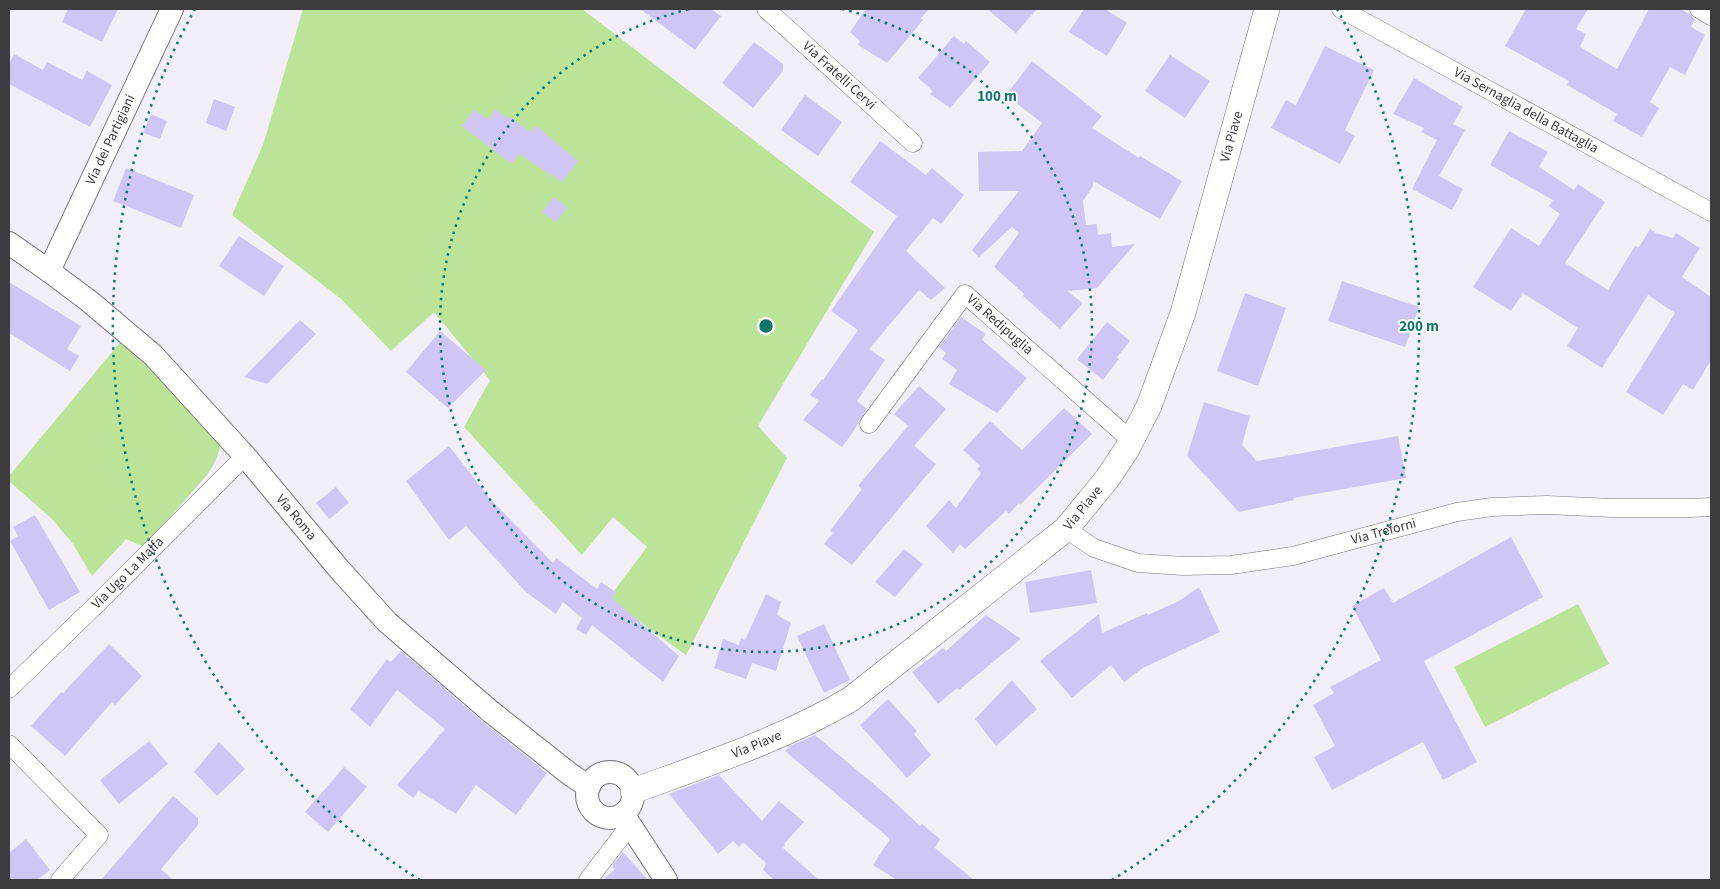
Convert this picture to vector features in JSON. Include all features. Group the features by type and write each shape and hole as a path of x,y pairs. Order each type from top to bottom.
{"main road":[{"name":"Via Piave","path":"633,791 724,758 793,729 818,718 851,699 1066,529 1108,479 1132,441 1149,406 1183,313 1267,9"}],"street":[{"name":"Via dei Partigiani","path":"49,271 172,9"},
{"name":"Via Fratelli Cervi","path":"766,9 913,143"},
{"name":"Via Sernaglia della Battaglia","path":"1341,9 1711,212"},
{"path":"1699,9 1711,16"},
{"name":"Via Roma","path":"9,243 89,301 153,355 245,456 339,569 386,622 490,711 589,787"},
{"name":"Via Redipuglia","path":"869,424 965,294 1132,441"},
{"name":"Via Ugo La Malfa","path":"9,689 245,456"},
{"name":"Via Treforni","path":"1066,529 1094,548 1138,563 1183,566 1230,565 1293,556 1456,512 1492,507 1547,505 1612,508 1711,507"},
{"path":"9,744 99,835 60,880"},
{"path":"588,880 627,819 632,804 633,791 626,778 612,772 598,776 589,787 588,800 594,812 608,818 627,819 666,880"}],"green space":[{"path":"303,9 582,9 874,232 758,426 787,458 686,655 608,599 647,547 613,517 582,555 464,427 490,380 434,312 391,351 341,299 232,215 263,145"},
{"path":"123,339 221,436 220,447 213,466 207,475 144,547 126,539 92,576 73,544 52,519 9,481 9,476"},
{"path":"1578,604 1609,664 1485,727 1454,667"}],"building":[{"path":"68,9 118,9 102,42 62,22"},
{"path":"640,9 711,9 721,16 695,50"},
{"path":"866,9 929,9 921,18 923,20 887,63 858,45 860,41 850,32"},
{"path":"987,9 1037,9 1016,33"},
{"path":"1084,9 1105,9 1127,23 1107,56 1069,32"},
{"path":"1526,9 1588,9 1576,29 1586,34 1580,47 1617,69 1649,9 1680,9 1695,19 1691,27 1705,35 1685,75 1670,67 1650,102 1659,108 1642,137 1613,121 1617,114 1567,85 1569,81 1505,46"},
{"path":"954,36 964,44 966,41 990,62 950,108 930,94 933,91 918,78"},
{"path":"754,42 783,64 783,71 753,108 722,83"},
{"path":"1325,46 1374,70 1345,130 1355,136 1340,164 1271,128 1286,100 1296,105"},
{"path":"14,54 43,70 47,62 82,80 87,71 112,85 90,127 9,84 9,64"},
{"path":"1170,55 1210,81 1185,118 1145,91"},
{"path":"1032,61 1102,116 1092,128 1139,158 1140,156 1182,181 1160,219 1093,181 1093,186 1083,201 1086,225 1097,224 1098,235 1111,233 1112,247 1135,244 1097,288 1067,291 1083,303 1060,329 994,267 1019,233 1012,227 979,257 972,250 1019,191 979,191 978,152 1022,151 1042,123 1006,95"},
{"path":"1414,78 1463,107 1453,124 1465,130 1439,176 1463,189 1452,210 1412,189 1437,140 1421,132 1424,128 1393,114"},
{"path":"805,95 842,122 818,156 781,130"},
{"path":"214,99 235,107 226,131 206,123"},
{"path":"474,110 488,119 495,110 507,118 509,116 530,132 536,126 578,161 562,182 519,154 512,164 462,126"},
{"path":"151,114 167,121 160,139 143,133"},
{"path":"1509,131 1548,152 1539,167 1574,190 1578,184 1605,202 1565,263 1608,290 1635,246 1639,247 1650,229 1656,233 1673,238 1676,233 1700,248 1682,277 1711,297 1711,360 1693,390 1683,384 1663,415 1626,392 1675,313 1648,295 1602,368 1567,346 1578,328 1523,293 1511,311 1473,287 1511,228 1539,246 1560,214 1549,206 1553,200 1490,165"},
{"path":"880,141 926,175 932,168 964,195 941,224 933,218 906,251 945,288 931,300 919,290 869,349 885,360 857,401 867,409 842,447 803,420 819,401 810,395 823,380 858,330 831,311 897,216 850,182"},
{"path":"126,168 194,195 181,228 113,201"},
{"path":"554,197 567,207 556,222 542,212"},
{"path":"239,236 284,266 264,296 219,266"},
{"path":"1342,281 1419,307 1405,347 1328,321"},
{"path":"9,282 81,326 67,349 79,356 70,371 9,333"},
{"path":"1245,293 1286,308 1258,386 1217,371"},
{"path":"961,317 986,334 982,340 1027,378 997,413 949,384 957,370 942,359 946,353 939,347"},
{"path":"300,320 316,334 267,384 244,377"},
{"path":"1107,322 1130,341 1117,357 1119,359 1103,380 1077,359"},
{"path":"440,331 486,370 448,408 406,372"},
{"path":"919,386 946,409 914,446 936,464 852,565 824,544 833,533 830,531 862,489 858,486 908,426 894,414"},
{"path":"1204,402 1250,416 1242,445 1257,461 1398,436 1406,478 1293,498 1294,500 1239,512 1187,456"},
{"path":"1064,408 1092,434 1020,505 1019,503 1009,514 1006,511 965,549 960,544 953,553 926,526 949,500 956,508 981,473 977,469 980,466 963,450 990,421 1022,450"},
{"path":"449,446 491,500 553,563 556,558 597,589 601,582 616,592 612,598 679,656 663,682 592,625 586,635 576,629 582,618 563,602 556,614 526,592 466,526 449,540 406,481"},
{"path":"336,487 349,503 329,519 316,503"},
{"path":"35,515 80,592 49,610 10,541 18,536 13,527"},
{"path":"1511,537 1543,597 1424,661 1477,762 1443,780 1423,742 1332,790 1314,757 1335,746 1313,705 1334,693 1330,687 1381,660 1352,606 1384,588 1393,603"},
{"path":"904,549 923,564 895,597 875,582"},
{"path":"1091,570 1097,603 1030,613 1025,582"},
{"path":"1199,587 1220,632 1143,668 1124,682 1111,665 1072,698 1040,661 1099,614 1102,633 1179,601"},
{"path":"766,594 781,602 777,615 791,623 776,671 752,663 746,679 714,668 723,639 739,645 741,638 745,640"},
{"path":"986,615 1021,639 959,690 957,688 938,704 912,672 943,648 946,651"},
{"path":"824,624 850,680 824,693 797,636"},
{"path":"109,644 142,676 115,705 112,702 65,756 31,726 61,692 63,693"},
{"path":"401,651 482,721 547,773 516,815 476,785 456,814 419,791 413,798 397,785 445,729 397,690 370,727 350,709 387,659 391,662"},
{"path":"1012,680 1037,709 996,746 975,719"},
{"path":"888,699 917,731 914,734 931,755 907,778 860,725"},
{"path":"815,735 889,797 920,826 922,824 940,839 935,848 974,880 897,880 873,865 890,839 785,751 790,746"},
{"path":"149,741 168,764 119,804 100,780"},
{"path":"219,742 245,769 217,796 194,772"},
{"path":"344,767 367,787 328,832 305,812"},
{"path":"719,775 762,821 779,801 804,822 784,844 783,848 819,880 774,880 763,870 766,863 743,842 739,847 733,841 718,854 669,794"},
{"path":"173,796 198,818 198,825 161,869 173,880 101,880"},
{"path":"26,839 50,870 37,880 9,880 9,853"},
{"path":"623,852 648,880 603,880 615,869 612,866"}]}
